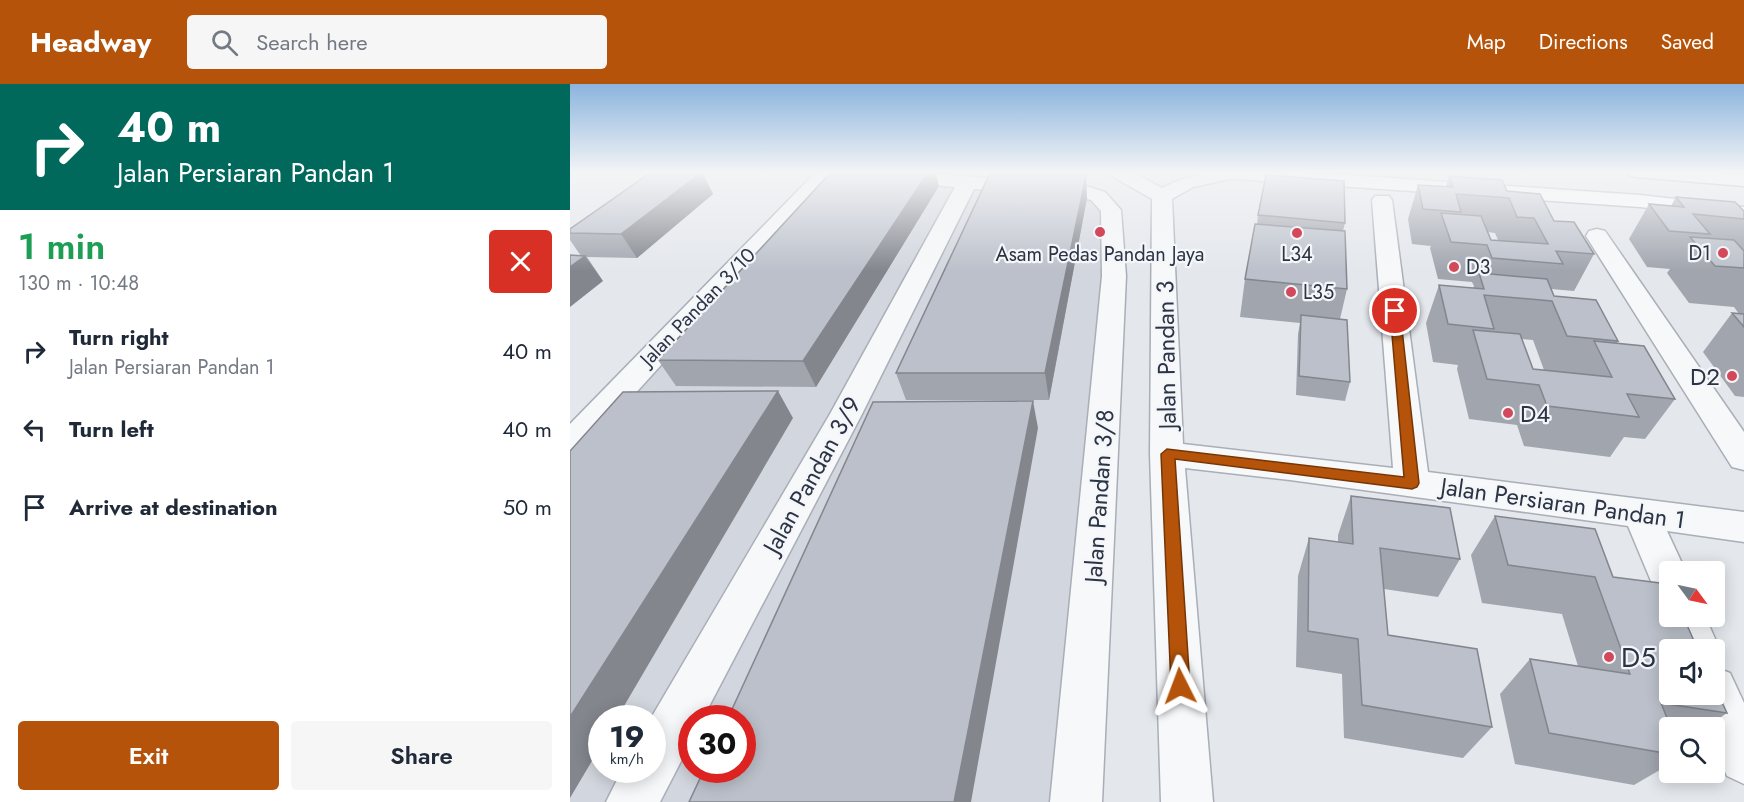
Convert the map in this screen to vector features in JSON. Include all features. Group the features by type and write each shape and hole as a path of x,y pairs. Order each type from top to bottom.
{"main road":[{"path":"1670,205 1744,213"}],"street":[{"name":"Jalan Pandan 3/10","path":"570,444 797,205"},
{"name":"Jalan Pandan 3/9","path":"666,740 840,424 956,205"},
{"name":"Jalan Pandan 3/8","path":"1076,802 1139,277 1110,205"},
{"name":"Jalan Pandan 3","path":"1160,205 1139,277 1167,454 1186,802"},
{"path":"1382,205 1412,483"},
{"path":"1597,236 1744,458"},
{"name":"Jalan Persiaran Pandan 1","path":"1167,454 1412,483 1744,527"},
{"path":"1641,514 1661,561"},
{"path":"1721,705 1744,759"},
{"path":"632,802 643,783"}],"shaded area":[{"path":"805,205 1098,205 1103,211 1106,279 1057,802 570,802 570,457"}],"building":[{"path":"605,205 660,205 621,234 570,233 570,229"},
{"path":"801,205 907,205 803,361 658,360"},
{"path":"975,205 1080,205 1045,373 896,373"},
{"path":"1260,205 1345,205 1345,223 1258,215"},
{"path":"1422,205 1459,205 1461,212 1423,209"},
{"path":"1512,205 1545,205 1554,221 1574,222 1594,254 1556,251 1563,264 1492,258 1487,245 1451,242 1441,213 1481,216 1491,240 1548,244 1534,218 1517,217"},
{"path":"1649,205 1684,207 1682,205 1738,205 1744,211 1744,219 1693,214 1710,234 1669,231"},
{"path":"1255,224 1345,231 1347,289 1245,279"},
{"path":"1690,237 1734,240 1744,251 1744,268 1715,266"},
{"path":"570,255 585,256 570,267"},
{"path":"1479,273 1547,279 1554,296 1596,300 1618,341 1567,336 1552,301 1484,295 1494,329 1448,324 1439,285 1484,289"},
{"path":"1732,313 1744,314 1744,327"},
{"path":"1301,315 1347,320 1350,382 1299,376"},
{"path":"1473,330 1520,334 1533,369 1612,377 1594,341 1644,346 1675,399 1627,394 1639,417 1547,406 1539,385 1487,379"},
{"path":"778,391 570,717 570,451 623,392"},
{"path":"1033,401 954,802 689,802 698,783 756,783 756,705 734,705 873,402"},
{"path":"1351,496 1450,508 1460,559 1380,548 1388,635 1477,649 1492,727 1362,705 1358,639 1308,631 1309,538 1353,544"},
{"path":"1495,516 1595,529 1613,577 1659,583 1659,627 1688,627 1693,639 1659,639 1659,705 1662,705 1667,717 1659,717 1659,752 1549,733 1530,659 1630,674 1595,577 1508,565"},
{"path":"1674,705 1723,705 1727,713"}],"place":[{"name":"Asam Pedas Pandan Jaya","path":"1100,232"},
{"name":"L34","path":"1297,233"},
{"name":"D1","path":"1723,253"},
{"name":"D3","path":"1454,267"},
{"name":"L35","path":"1291,292"},
{"name":"D2","path":"1732,376"},
{"name":"D4","path":"1508,413"},
{"name":"D5","path":"1609,657"}],"route":[{"path":"1180,686 1167,454 1412,483 1395,311"}]}
